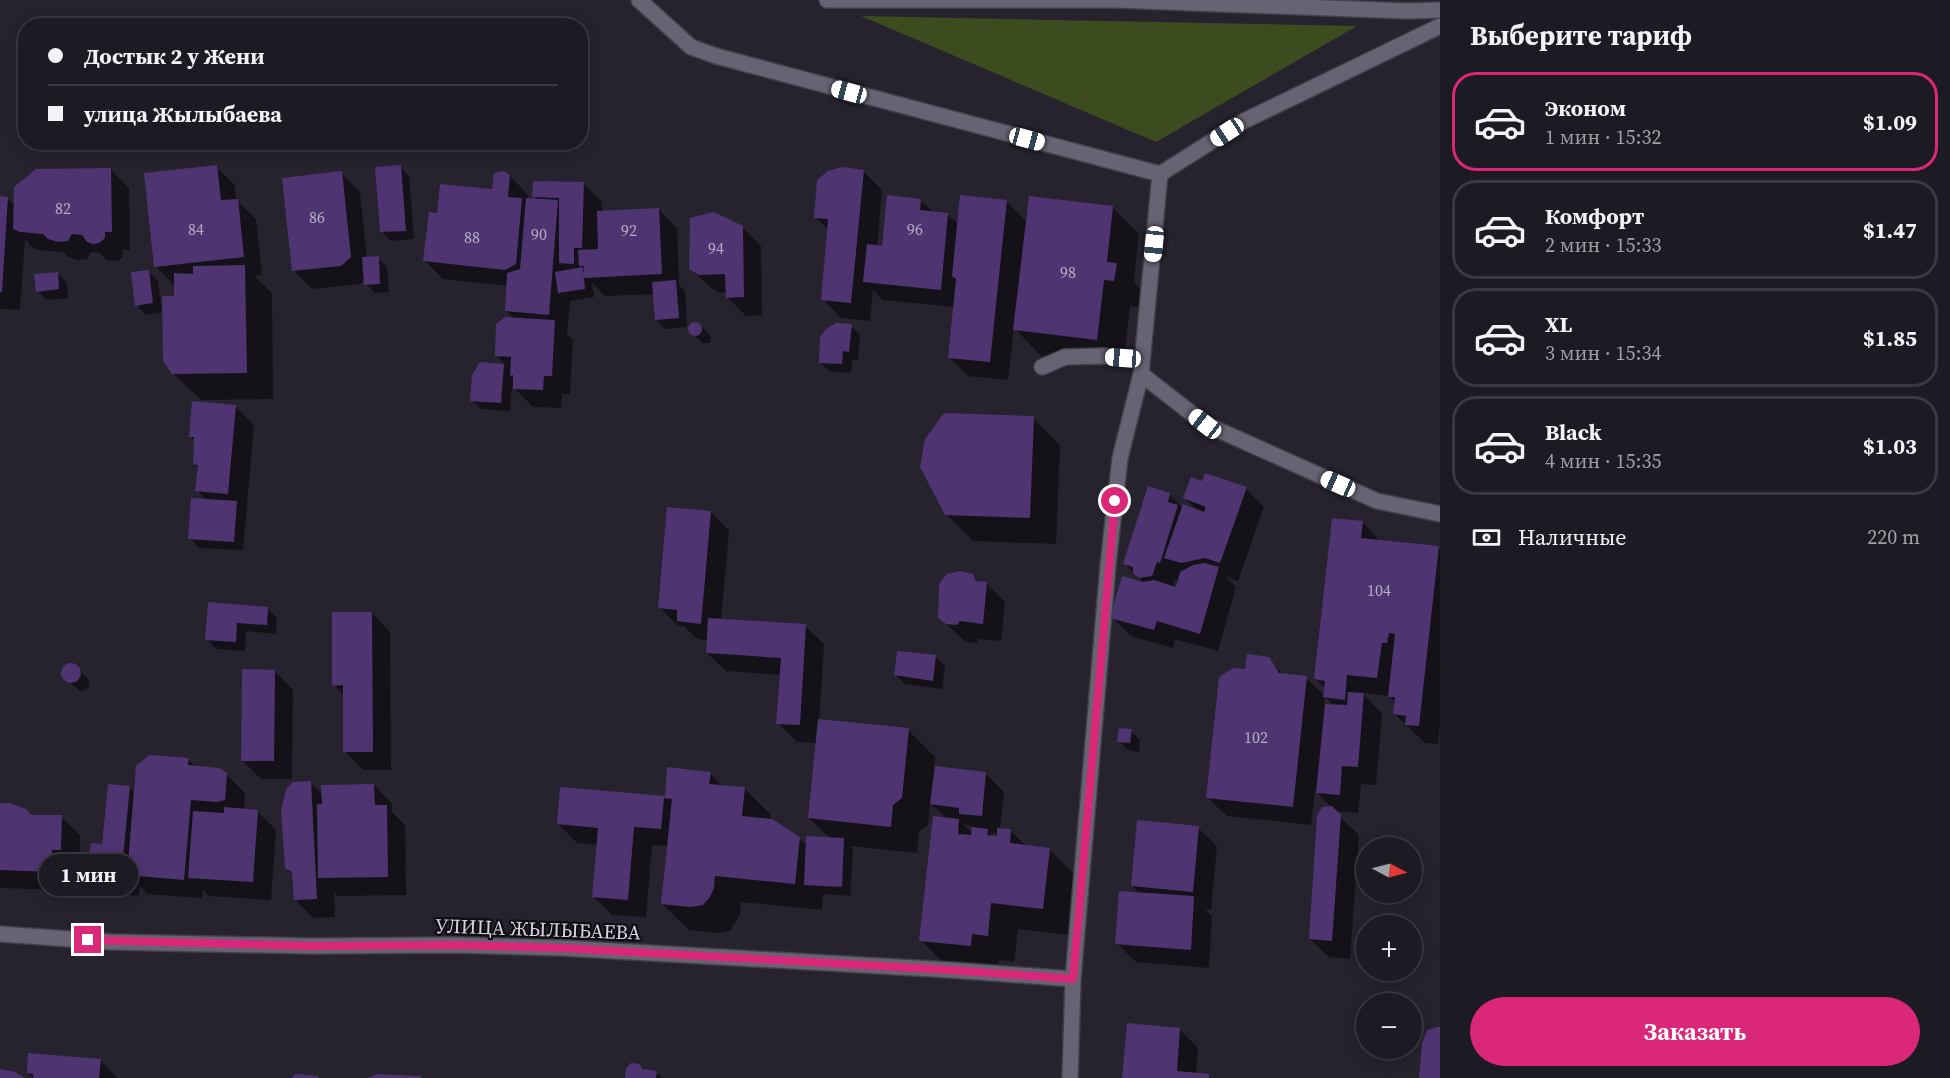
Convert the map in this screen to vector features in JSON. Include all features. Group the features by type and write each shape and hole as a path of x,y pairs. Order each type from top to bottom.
{"street":[{"path":"639,0 691,47 716,56 1160,174 1244,121 1440,26"},
{"path":"827,0 1116,0 1440,10"},
{"path":"1070,1078 1073,979 1108,565 1118,470 1142,367 1160,174"},
{"path":"1042,367 1065,357 1103,356 1142,367 1205,424 1377,501 1440,514"},
{"name":"УЛИЦА ЖЫЛЫБАЕВА","path":"0,934 122,942 562,948 1073,979"}],"green space":[{"path":"861,16 1357,26 1156,142"}],"building":[{"path":"217,165 221,200 238,199 244,257 154,267 144,173"},
{"path":"401,165 406,231 380,232 375,167"},
{"path":"842,167 864,170 851,303 821,300 828,219 814,218 817,180 828,171"},
{"path":"111,168 112,232 105,232 105,238 99,243 87,242 82,235 72,234 68,241 58,242 48,239 43,234 20,232 13,229 14,187 36,169"},
{"path":"342,171 351,257 341,266 292,271 282,178"},
{"path":"503,171 510,175 508,197 522,198 516,264 505,270 423,261 429,212 437,213 440,184 492,189 494,173"},
{"path":"533,181 584,182 582,248 574,248 574,264 559,263 559,198 532,197"},
{"path":"887,195 921,199 920,210 948,213 941,290 863,282 867,244 882,246"},
{"path":"960,195 1007,200 990,362 948,358 956,279 952,276"},
{"path":"0,196 8,197 2,292 0,292"},
{"path":"1029,196 1113,206 1107,262 1117,263 1114,281 1104,280 1097,340 1013,330"},
{"path":"526,198 558,200 549,315 505,311 507,273 520,269"},
{"path":"659,208 662,274 584,278 585,289 558,293 555,272 583,267 584,276 584,266 579,266 578,250 598,249 597,211"},
{"path":"714,212 743,226 744,297 726,298 725,274 699,275 689,269 690,218"},
{"path":"379,256 380,284 364,285 362,257"},
{"path":"245,265 247,373 172,374 163,361 162,296 174,296 174,273 193,274 193,266"},
{"path":"149,270 153,303 135,306 131,272"},
{"path":"58,272 59,289 36,292 34,274"},
{"path":"676,280 679,318 655,320 652,282"},
{"path":"505,317 555,320 552,376 544,376 543,390 513,389 513,375 510,376 511,357 495,356 496,324"},
{"path":"695,322 700,324 702,329 700,334 695,336 690,334 688,329 690,324"},
{"path":"836,323 852,324 849,352 843,351 842,364 819,363 820,337 826,329"},
{"path":"480,362 504,364 501,403 470,401 472,375"},
{"path":"192,401 236,405 228,494 195,491 198,465 193,464 194,437 189,437"},
{"path":"944,413 1034,416 1030,518 945,515 920,467 925,439"},
{"path":"1205,473 1247,487 1220,563 1205,558 1181,563 1164,558 1183,504 1204,512 1206,507 1183,498 1191,477 1202,481"},
{"path":"1148,486 1170,493 1168,502 1178,505 1160,563 1157,562 1152,576 1139,578 1133,573 1133,567 1123,564"},
{"path":"191,498 237,501 234,542 188,539"},
{"path":"667,507 711,511 701,624 677,621 677,610 658,608"},
{"path":"1332,518 1363,521 1361,538 1439,546 1419,726 1405,725 1406,716 1393,714 1395,697 1388,697 1395,634 1389,633 1387,643 1382,643 1377,678 1347,675 1345,700 1323,697 1325,681 1314,679"},
{"path":"1204,563 1219,567 1200,634 1157,621 1154,630 1110,618 1122,576 1143,582 1154,580 1176,587 1180,572 1193,565"},
{"path":"960,571 973,574 976,581 987,582 983,624 960,621 957,625 946,624 938,618 939,584 947,574"},
{"path":"208,602 268,607 267,625 237,623 236,642 205,640"},
{"path":"332,612 372,612 373,752 343,752 343,685 332,686"},
{"path":"708,618 806,624 800,725 776,724 781,658 706,653"},
{"path":"897,651 936,655 933,681 894,675"},
{"path":"1247,654 1269,657 1279,673 1307,676 1293,807 1206,798 1219,677 1233,668 1245,669"},
{"path":"71,663 78,666 81,673 78,680 71,683 64,680 61,673 64,666"},
{"path":"242,669 275,670 274,761 241,761"},
{"path":"1348,692 1364,693 1358,767 1342,766 1340,795 1316,793 1325,704 1347,705"},
{"path":"818,719 909,728 902,798 893,805 891,827 808,818"},
{"path":"1119,728 1132,729 1130,743 1117,742"},
{"path":"149,755 189,758 188,765 219,768 227,773 225,800 217,802 191,800 184,880 127,875 136,766"},
{"path":"935,766 986,772 982,816 959,814 959,808 930,804"},
{"path":"667,767 711,772 709,784 745,787 742,816 772,819 800,837 795,884 715,876 714,888 703,905 691,907 661,904 672,799 664,798 661,829 634,827 628,900 592,897 598,828 557,824 560,787 665,796"},
{"path":"311,781 317,899 294,900 292,872 285,868 281,810 286,790 292,782"},
{"path":"108,784 130,786 121,878 87,874 91,843 102,844"},
{"path":"374,784 375,805 387,805 388,877 318,878 317,804 322,804 321,785"},
{"path":"0,803 9,803 26,809 31,815 62,815 61,850 52,850 51,872 0,870"},
{"path":"1332,806 1341,815 1332,941 1309,939 1317,816 1322,807"},
{"path":"224,807 258,810 253,882 188,878 193,811 224,813"},
{"path":"933,816 959,819 958,834 971,835 972,827 988,829 987,835 997,836 997,828 1011,829 1010,843 1050,848 1043,909 991,903 988,936 972,934 971,946 919,941"},
{"path":"1137,820 1199,826 1193,892 1131,886"},
{"path":"806,836 844,838 842,887 804,885"},
{"path":"1119,891 1194,896 1191,950 1115,944"},
{"path":"1127,1023 1180,1028 1177,1071 1209,1074 1209,1078 1122,1078"},
{"path":"1440,1027 1440,1078 1419,1078 1422,1043 1427,1030"},
{"path":"28,1053 101,1059 99,1078 33,1078 33,1074 27,1073"},
{"path":"631,1063 640,1064 642,1069 657,1071 656,1078 625,1078 626,1069"},
{"path":"0,1069 15,1072 25,1078 0,1078"},
{"path":"296,1074 318,1076 318,1078 291,1078"},
{"path":"377,1074 421,1076 421,1078 368,1078"}],"route":[{"path":"88,940 312,946 453,945 562,948 1073,979 1115,501"}]}
